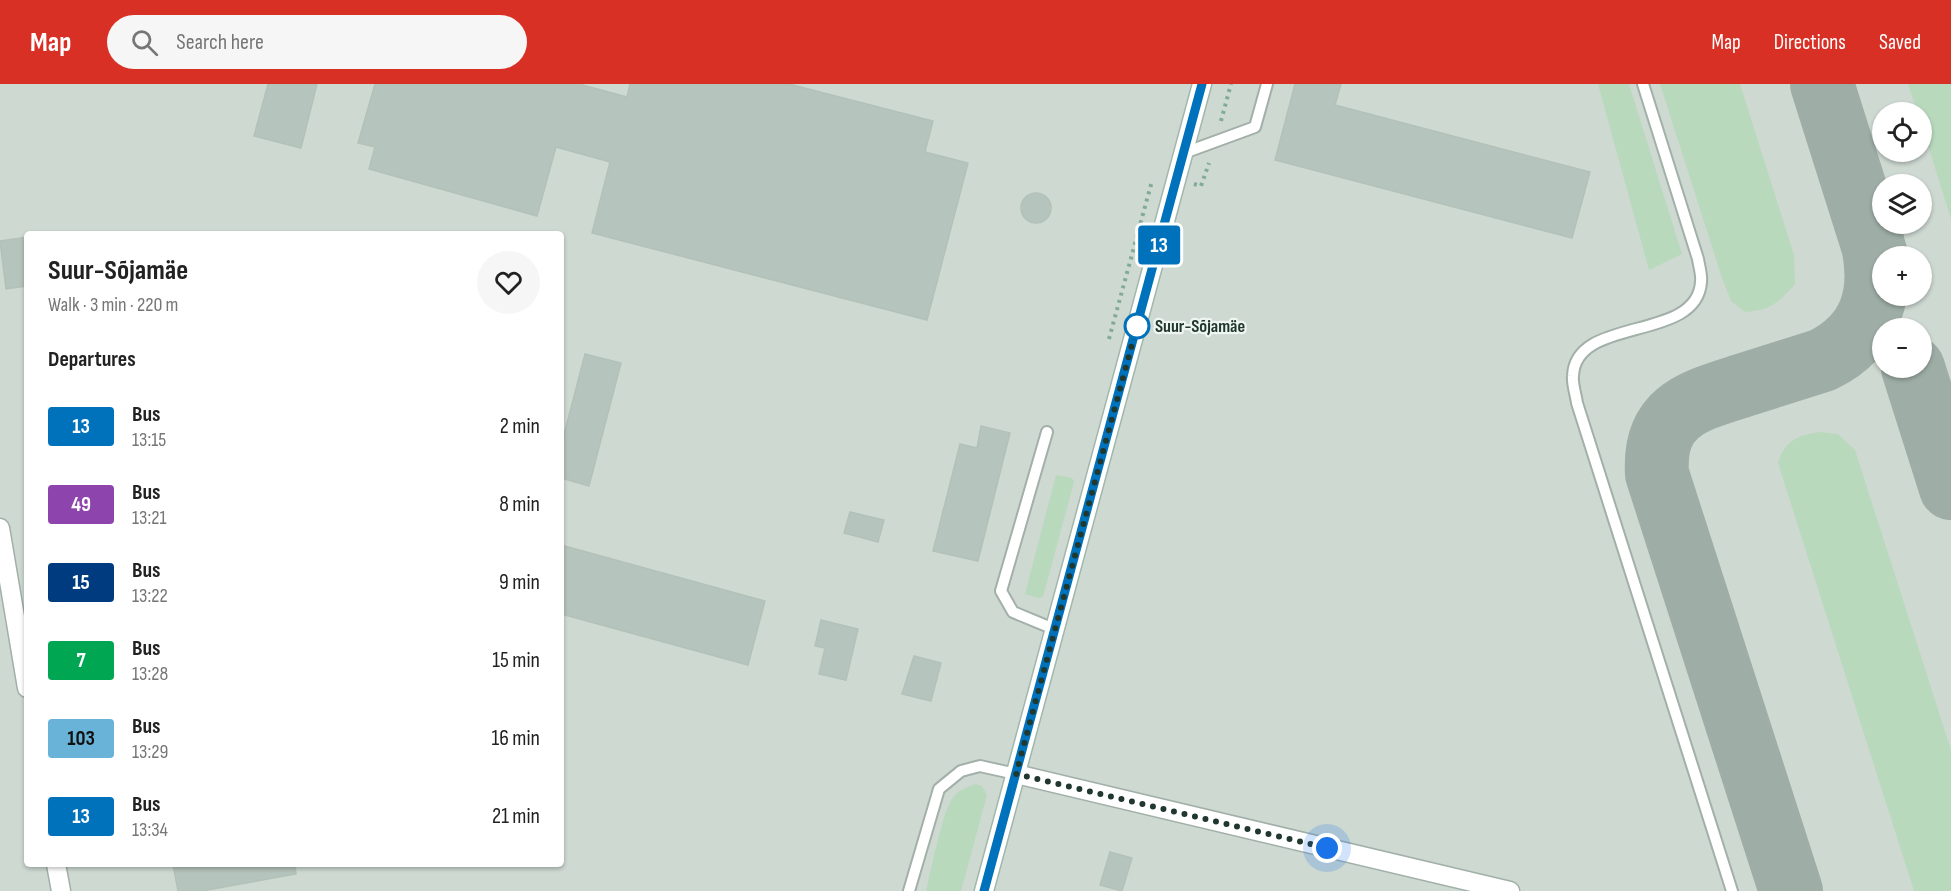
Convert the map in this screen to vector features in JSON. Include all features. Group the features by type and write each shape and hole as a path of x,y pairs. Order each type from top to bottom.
{"main road":[{"path":"984,891 1202,84"},
{"path":"0,528 24,670"},
{"path":"1016,774 1510,891"},
{"path":"57,867 61,891"}],"lane":[{"path":"1184,153 1255,127 1267,84"},
{"path":"1643,84 1698,259 1701,283 1695,300 1685,311 1666,320 1592,343 1579,357 1572,375 1577,403 1732,891"},
{"path":"1047,432 1001,591 1013,612 1054,629"},
{"path":"909,891 939,789 961,771 980,766 1016,774"}],"shaded area":[{"path":"0,84 1951,84 1951,891 0,891"}],"green space":[{"path":"1598,84 1629,84 1682,254 1649,270"},
{"path":"1660,84 1740,84 1794,255 1795,284 1779,301 1768,307 1745,312 1731,301"},
{"path":"1908,84 1951,84 1951,219 1932,158 1932,102 1914,102"},
{"path":"1819,432 1838,434 1855,450 1951,750 1951,891 1914,891 1778,463 1784,449 1793,440"},
{"path":"1056,475 1072,478 1074,482 1043,597 1038,598 1025,594"},
{"path":"975,784 982,786 987,795 961,891 926,891 950,803 958,792"}],"building":[{"path":"268,84 317,84 301,148 254,136"},
{"path":"375,84 579,84 627,97 630,84 789,84 933,121 925,152 968,163 927,320 592,233 610,162 556,147 537,216 369,169 375,147 358,143"},
{"path":"1295,84 1341,84 1335,105 1590,172 1572,238 1275,160"},
{"path":"1036,193 1047,197 1051,208 1047,219 1036,223 1025,219 1021,208 1025,197"},
{"path":"24,237 24,286 6,289 0,241"},
{"path":"585,354 621,363 589,486 564,479 564,434"},
{"path":"981,426 1010,433 978,561 933,551 960,444 977,448"},
{"path":"850,512 884,520 878,542 844,533"},
{"path":"564,546 765,601 748,665 564,615"},
{"path":"821,620 858,629 846,680 819,674 825,648 815,646"},
{"path":"914,656 941,663 931,701 902,694"},
{"path":"1110,852 1132,858 1122,891 1100,885"},
{"path":"174,867 295,867 296,874 202,891 178,891"}],"taxiway":[{"path":"1822,84 1873,246"},
{"path":"1791,891 1657,474 1658,452 1662,435 1670,422 1693,403 1823,360 1840,350 1853,338 1864,325 1875,294 1876,277 1872,240"},
{"path":"1916,378 1951,488"}],"bus line":[{"name":"13","path":"984,891 1202,84"}],"place":[{"name":"Suur-Sõjamäe","path":"1137,326"}],"route":[{"path":"1137,326 1016,774 1327,848"}]}
